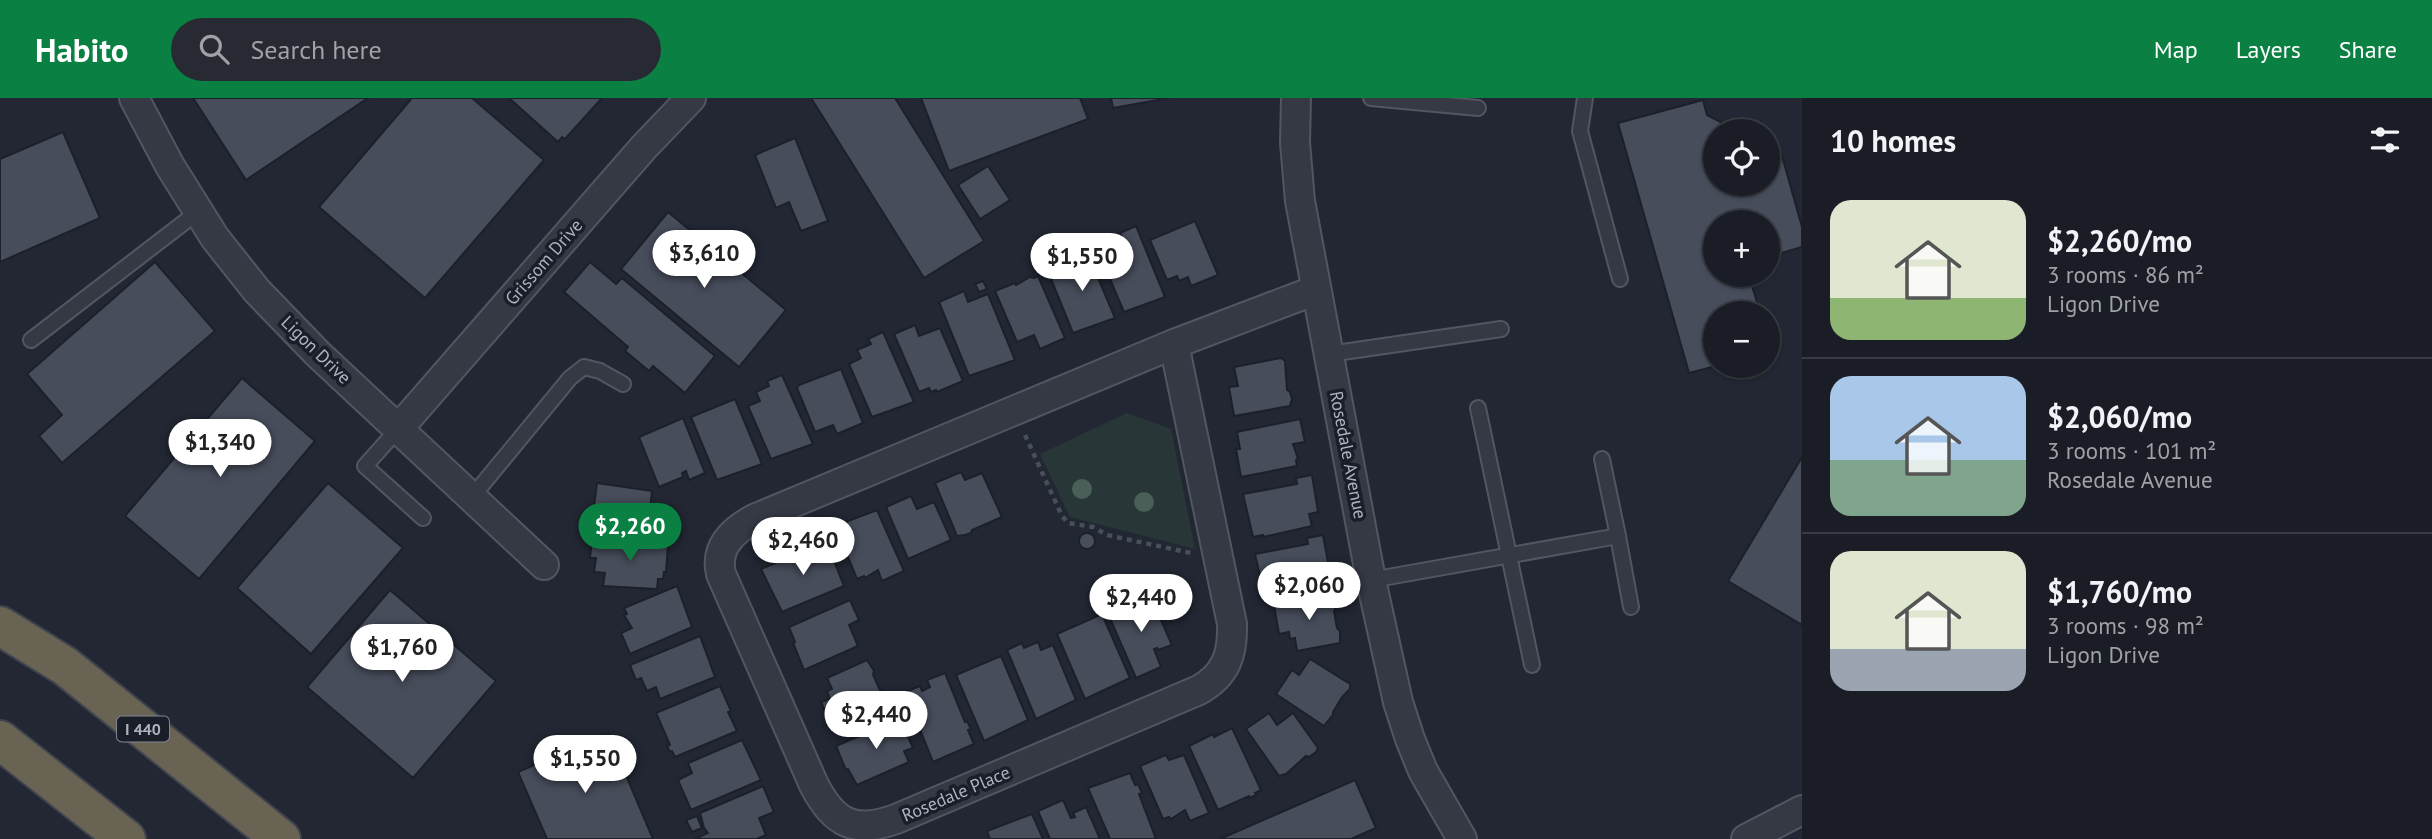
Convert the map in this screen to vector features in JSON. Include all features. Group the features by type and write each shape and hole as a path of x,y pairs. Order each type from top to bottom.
{"highway":[{"name":"I 440","path":"0,626 65,666 281,839"},
{"path":"0,740 126,839"}],"street":[{"name":"Ligon Drive","path":"134,98 170,166 199,211 236,266 275,311 544,565"},
{"name":"Grissom Drive","path":"399,428 644,146 691,98"},
{"name":"Rosedale Avenue","path":"1296,98 1295,143 1300,201 1371,580 1398,702 1423,771 1462,839"},
{"name":"Rosedale Place","path":"1174,345 1233,639 1224,669 1211,683 896,820 866,827 840,819 823,802 808,774 721,574 720,551 734,532 754,519 1174,345 1316,290"},
{"path":"1746,839 1802,810"}],"lane":[{"path":"1371,98 1478,108"},
{"path":"1585,98 1580,131 1620,279"},
{"path":"31,340 199,211"},
{"path":"1329,354 1502,329"},
{"path":"472,497 570,377 583,367 600,371 623,384"},
{"path":"1478,408 1532,665"},
{"path":"399,428 365,466 423,518"},
{"path":"1602,459 1631,607"},
{"path":"1371,580 1618,536"}],"path":[{"path":"1014,413 1062,516 1068,523 1093,527 1107,536 1219,559"}],"shaded area":[{"path":"1127,413 1171,429 1195,549 1070,517 1040,454"}],"building":[{"path":"193,98 368,98 246,180"},
{"path":"412,98 472,98 544,160 425,298 319,207"},
{"path":"509,98 602,98 565,139 562,137 558,142"},
{"path":"811,98 895,98 984,241 924,278"},
{"path":"921,98 1080,98 1088,119 949,171"},
{"path":"1111,98 1169,98 1113,108"},
{"path":"1703,100 1707,115 1715,119 1703,119 1703,196 1780,196 1780,149 1802,227 1802,247 1780,253 1780,210 1703,210 1703,287 1752,287 1757,301 1703,301 1703,369 1689,373 1618,123"},
{"path":"63,132 100,218 0,262 0,159"},
{"path":"795,138 828,221 801,231 789,202 776,208 755,155"},
{"path":"988,166 1010,200 980,219 958,185"},
{"path":"668,212 786,310 739,367 621,269"},
{"path":"1195,221 1218,275 1191,286 1188,277 1179,281 1177,276 1167,280 1150,240"},
{"path":"1136,226 1165,297 1124,312 1101,258 1113,253 1109,244 1123,239 1120,233"},
{"path":"1085,247 1115,318 1073,333 1051,279 1062,275 1058,265 1072,260 1070,254"},
{"path":"155,262 215,331 62,463 39,436 62,415 27,374"},
{"path":"590,262 616,284 622,278 715,356 685,393 653,366 649,371 625,351 628,347 564,292"},
{"path":"1038,276 1065,338 1040,349 1034,335 1017,342 995,291"},
{"path":"983,281 987,289 979,292 975,284"},
{"path":"964,291 968,302 988,294 1015,360 969,376 939,302"},
{"path":"915,325 919,336 940,328 963,381 937,392 931,392 929,388 919,392 894,334"},
{"path":"883,332 914,402 872,417 849,364 861,358 857,350 871,344 868,339"},
{"path":"1281,358 1285,361 1287,390 1292,399 1290,406 1234,416 1229,387 1238,386 1234,367"},
{"path":"841,369 863,423 837,434 833,425 815,432 797,388"},
{"path":"782,375 813,444 771,459 748,406 760,401 756,392 769,386 767,381"},
{"path":"242,378 315,441 199,579 125,516"},
{"path":"735,399 762,464 717,480 691,417"},
{"path":"683,418 705,473 689,480 686,471 682,473 683,477 659,487 639,437"},
{"path":"1300,419 1305,442 1293,444 1298,459 1297,466 1241,477 1236,449 1240,449 1237,432"},
{"path":"1802,457 1802,625 1728,581"},
{"path":"961,472 965,480 982,473 1002,517 972,530 971,533 957,536 935,483"},
{"path":"1312,475 1318,512 1309,514 1312,526 1253,537 1243,494 1297,484 1296,478"},
{"path":"328,483 403,548 311,654 237,588"},
{"path":"597,483 652,491 650,509 665,512 661,539 594,529 592,521 597,506 594,506"},
{"path":"911,496 917,509 934,502 951,540 908,559 886,507"},
{"path":"877,510 904,571 882,581 878,570 865,578 864,576 857,579 835,526"},
{"path":"1084,533 1090,533 1095,541 1093,547 1084,549 1079,544 1079,538"},
{"path":"1323,535 1330,573 1321,574 1323,587 1265,597 1255,554 1308,544 1307,538"},
{"path":"592,540 668,545 666,572 663,579 658,579 657,589 603,586 605,573 594,572 596,558 590,558"},
{"path":"826,541 844,586 782,612 761,569"},
{"path":"677,586 692,627 630,654 621,633 632,628 624,615 627,614 624,608"},
{"path":"390,590 496,681 413,778 307,687"},
{"path":"1143,594 1145,597 1150,595 1172,645 1154,649 1161,667 1136,678 1109,616 1116,610 1131,606 1129,604 1137,601 1135,598"},
{"path":"1331,595 1336,608 1334,611 1340,631 1340,643 1297,651 1295,638 1290,639 1289,632 1279,634 1274,605"},
{"path":"850,600 859,620 849,625 858,646 804,670 789,627"},
{"path":"1102,614 1130,678 1085,699 1057,634"},
{"path":"700,636 715,677 660,699 656,687 647,691 641,678 636,680 630,665"},
{"path":"1038,642 1041,650 1053,645 1076,700 1036,719 1007,650 1022,643 1024,648"},
{"path":"1001,656 1028,720 984,741 956,675"},
{"path":"1310,659 1350,684 1350,689 1324,726 1276,694 1292,670 1299,675"},
{"path":"867,660 883,692 886,706 833,729 821,702 830,699 827,691 832,689 827,678"},
{"path":"945,673 965,722 967,721 971,729 968,730 974,744 933,762 905,692 920,686 922,691 930,687 927,680"},
{"path":"720,686 737,731 675,757 667,746 670,745 656,713"},
{"path":"897,712 913,748 904,751 909,762 857,785 848,769 846,770 836,746 885,725 882,719"},
{"path":"1269,713 1277,725 1293,713 1318,748 1286,774 1279,776 1246,729"},
{"path":"1232,728 1261,790 1250,798 1249,796 1218,810 1189,746"},
{"path":"608,733 653,839 547,839 518,772"},
{"path":"742,740 761,780 691,810 678,780 692,773 688,763"},
{"path":"1166,755 1169,760 1184,755 1209,813 1190,821 1185,810 1171,819 1163,819 1140,766"},
{"path":"1130,773 1142,793 1139,794 1156,839 1110,839 1088,788"},
{"path":"1355,780 1376,828 1351,839 1220,839"},
{"path":"763,786 774,812 759,818 766,835 757,839 695,839 708,833 700,813"},
{"path":"1063,800 1071,818 1075,817 1073,813 1086,807 1100,839 1050,839 1038,811"},
{"path":"1032,814 1043,839 990,839 987,831"},
{"path":"697,816 702,828 692,832 686,820"}]}
